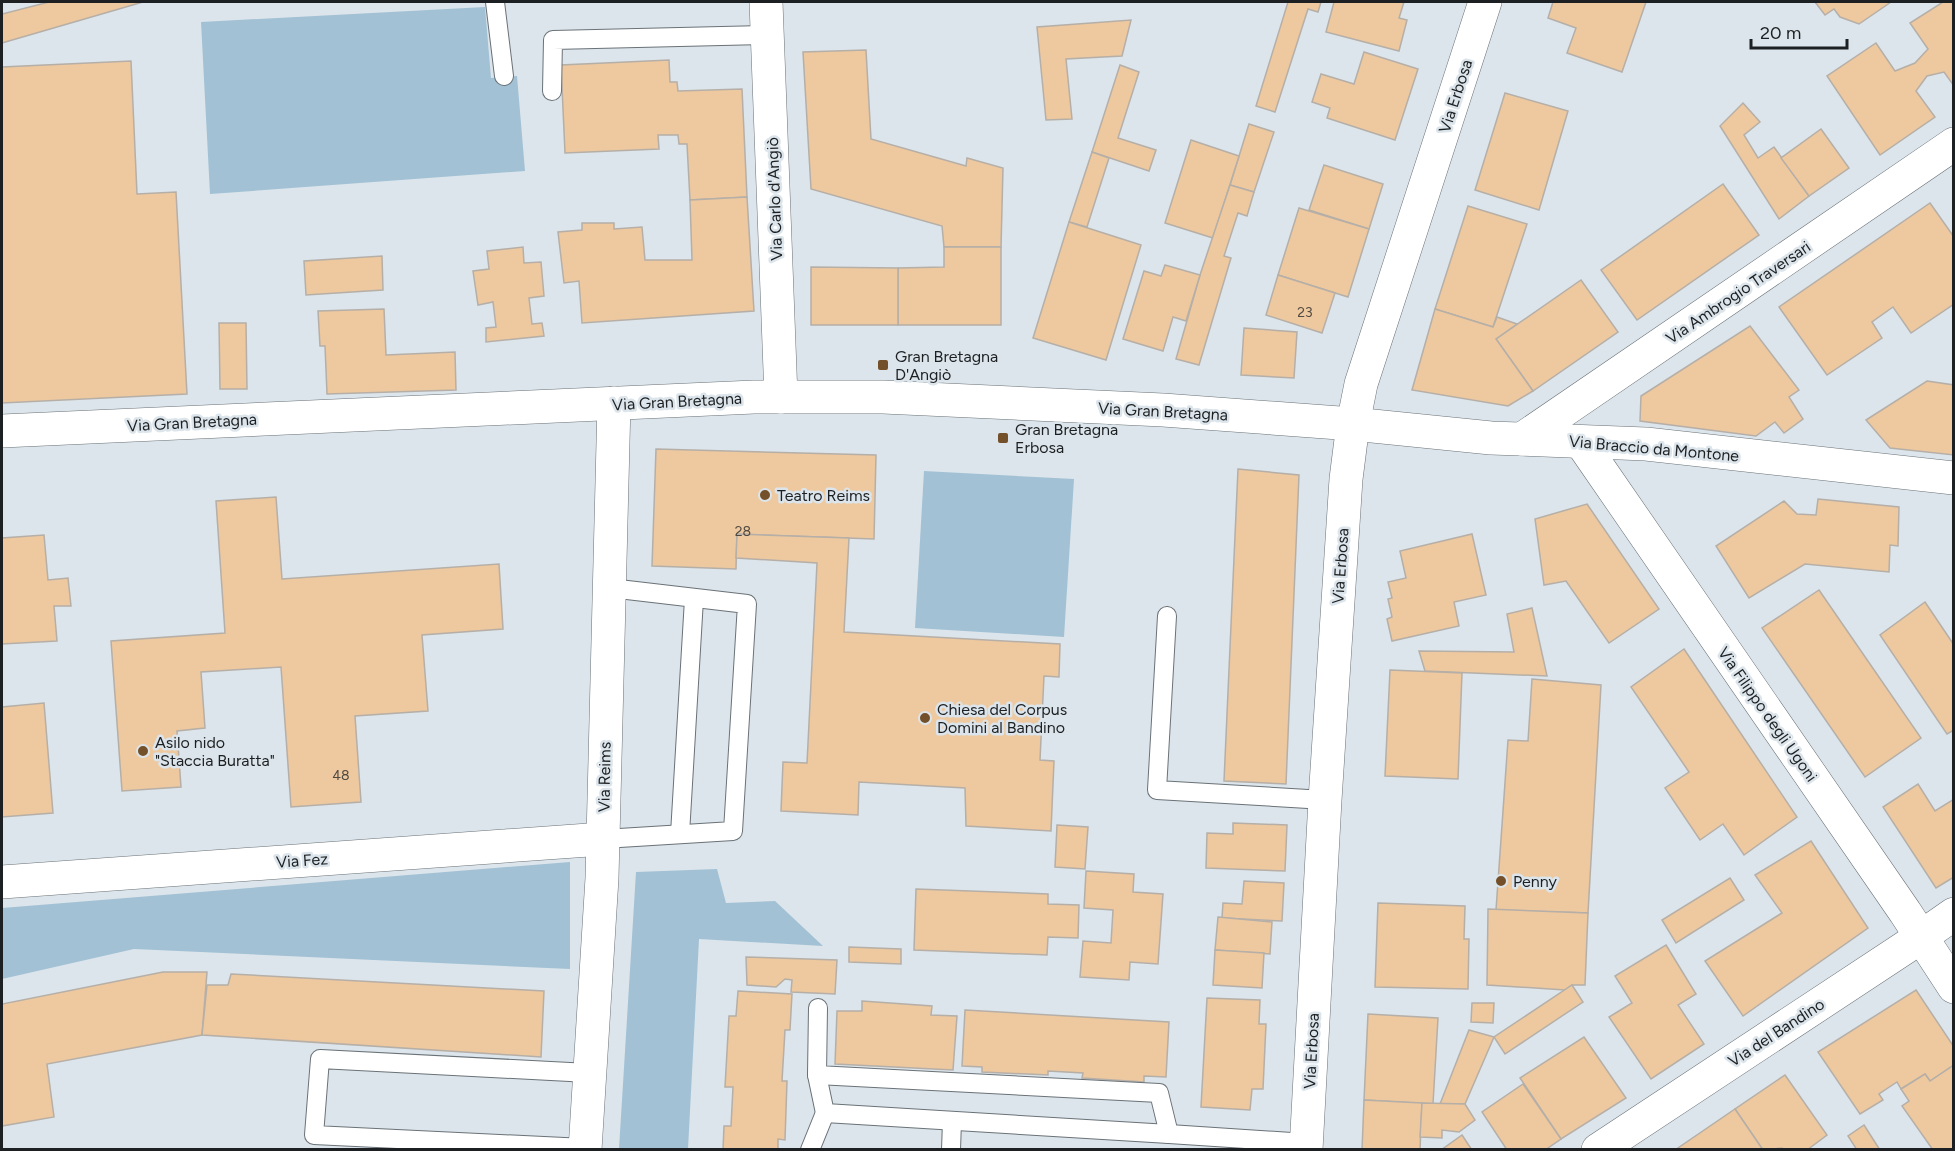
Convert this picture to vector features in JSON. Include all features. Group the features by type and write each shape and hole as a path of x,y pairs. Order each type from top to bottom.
{"street":[{"name":"Via Carlo d'Angiò","path":"766,2 781,397"},
{"name":"Via Erbosa","path":"1306,1146 1324,800 1346,479 1353,424 1361,384 1485,2"},
{"name":"Via Ambrogio Traversari","path":"1521,439 1953,144"},
{"name":"Via Gran Bretagna","path":"2,431 781,397 883,397 1163,410 1353,424"},
{"name":"Via Reims","path":"585,1149 603,839 604,725 614,404"},
{"name":"Via Braccio da Montone","path":"1353,424 1491,438 1646,444 1953,478"},
{"name":"Via Filippo degli Ugoni","path":"1581,442 1953,987"},
{"name":"Via Fez","path":"2,882 603,839"},
{"name":"Via del Bandino","path":"1598,1149 1953,914"}],"lane":[{"path":"495,2 504,76"},
{"path":"552,91 553,40 767,35"},
{"path":"603,839 733,831 747,604 610,588"},
{"path":"680,834 694,599"},
{"path":"1167,616 1157,790 1324,800"},
{"path":"810,1149 825,1113 817,1075 818,1008"},
{"path":"585,1149 314,1135 320,1059 589,1072"},
{"path":"817,1075 1159,1093 1169,1134"},
{"path":"825,1113 1169,1134 1306,1146"},
{"path":"951,1149 952,1121"}],"shaded area":[{"path":"485,7 491,78 517,76 525,171 210,194 201,22"},
{"path":"924,471 1074,479 1064,637 915,628"},
{"path":"570,862 570,969 134,949 2,979 2,908"},
{"path":"717,869 726,903 775,901 823,946 699,939 688,1149 619,1149 636,872"}],"building":[{"path":"49,2 143,2 2,43 2,14"},
{"path":"1288,2 1321,2 1318,12 1308,9 1275,112 1256,106"},
{"path":"1334,2 1404,2 1399,18 1407,20 1399,51 1326,32"},
{"path":"1553,2 1646,2 1622,72 1567,53 1576,28 1548,18"},
{"path":"1815,2 1891,2 1859,24 1840,17 1834,9 1825,15"},
{"path":"1943,2 1954,2 1954,86 1944,72 1927,76 1916,91 1935,117 1880,155 1827,76 1876,43 1895,71 1915,63 1928,49 1910,23"},
{"path":"1131,20 1122,56 1066,59 1072,119 1046,120 1037,27"},
{"path":"866,50 871,139 966,166 967,158 1003,168 1001,247 944,247 942,226 811,189 803,52"},
{"path":"1364,52 1418,69 1395,140 1327,118 1330,108 1312,102 1321,74 1354,84"},
{"path":"669,60 670,82 677,82 678,91 742,89 747,197 690,200 687,144 679,144 678,135 658,135 659,149 565,153 561,65"},
{"path":"131,61 137,194 176,192 187,394 2,403 2,67"},
{"path":"1120,65 1139,72 1118,138 1156,150 1149,171 1092,152"},
{"path":"1505,93 1568,111 1539,210 1475,190"},
{"path":"1743,103 1760,122 1744,135 1758,158 1774,147 1809,196 1779,219 1720,126"},
{"path":"1249,124 1274,132 1254,192 1230,185"},
{"path":"1821,129 1849,168 1809,196 1781,158"},
{"path":"1191,140 1239,156 1213,238 1165,223"},
{"path":"1092,152 1109,158 1087,227 1069,222"},
{"path":"1324,165 1383,184 1369,229 1309,210"},
{"path":"1723,184 1759,235 1637,320 1601,270"},
{"path":"1230,185 1254,192 1247,216 1238,213 1224,256 1231,258 1199,365 1176,359 1200,275"},
{"path":"747,197 754,311 582,323 579,281 564,283 558,232 582,230 582,223 614,223 614,229 642,227 645,260 692,260 690,200"},
{"path":"1930,203 1954,237 1954,304 1911,333 1893,307 1872,322 1882,338 1827,375 1779,307"},
{"path":"1468,206 1527,224 1493,327 1435,309"},
{"path":"1299,208 1369,229 1348,297 1278,275"},
{"path":"1069,222 1141,245 1106,360 1033,338"},
{"path":"523,247 524,263 541,262 544,296 529,298 532,324 542,323 544,336 486,342 486,328 496,327 493,302 478,305 473,271 489,269 487,251"},
{"path":"944,247 1001,247 1001,325 898,325 898,268 944,267"},
{"path":"382,256 383,290 306,295 304,261"},
{"path":"1165,265 1200,275 1186,321 1173,317 1163,351 1123,339 1144,271 1161,276"},
{"path":"811,267 898,268 898,325 811,325"},
{"path":"1278,275 1335,293 1322,333 1266,315"},
{"path":"1581,280 1618,332 1533,391 1496,339"},
{"path":"384,309 386,355 455,352 456,390 327,394 325,346 320,346 318,311"},
{"path":"1435,309 1493,327 1497,317 1517,324 1496,339 1533,391 1508,406 1412,390"},
{"path":"219,323 246,323 247,389 220,389"},
{"path":"1750,326 1799,390 1789,397 1803,419 1784,433 1775,422 1756,436 1640,421 1641,396"},
{"path":"1244,328 1297,332 1294,378 1241,375"},
{"path":"1927,381 1954,385 1954,455 1890,448 1866,420"},
{"name":"Teatro Reims","path":"656,449 876,455 874,539 737,534 736,569 652,566"},
{"path":"1238,469 1299,475 1286,784 1224,781"},
{"path":"276,497 282,579 499,564 503,629 422,635 428,711 355,716 361,802 291,807 281,667 201,672 205,728 177,731 181,787 122,791 111,641 225,633 216,501"},
{"path":"1818,499 1899,507 1898,546 1890,545 1889,572 1805,564 1749,598 1716,546 1784,501 1797,514 1816,515"},
{"path":"1587,504 1659,609 1609,643 1566,581 1544,585 1535,519"},
{"name":"Chiesa del Corpus Domini al Bandino","path":"737,534 849,538 844,632 1060,644 1059,677 1044,676 1040,760 1054,761 1051,831 966,826 965,788 859,782 858,815 781,811 783,762 807,763 817,563 736,558"},
{"path":"1472,534 1486,595 1454,602 1459,626 1392,641 1387,619 1392,617 1388,599 1392,598 1388,582 1406,578 1400,551"},
{"path":"44,535 48,580 68,578 71,606 54,606 57,641 2,644 2,538"},
{"path":"1819,590 1921,738 1865,777 1762,628"},
{"path":"1925,602 1954,645 1954,730 1947,734 1880,635"},
{"path":"1532,608 1547,676 1425,671 1419,651 1514,652 1507,614"},
{"path":"1684,649 1797,817 1744,855 1723,824 1700,840 1665,788 1689,772 1631,687"},
{"path":"1390,670 1462,673 1458,779 1385,776"},
{"path":"1532,679 1601,685 1588,913 1496,910 1508,740 1528,741"},
{"path":"44,703 53,813 2,817 2,707"},
{"path":"1918,784 1935,811 1954,799 1954,877 1936,888 1883,807"},
{"path":"1233,823 1287,825 1285,871 1206,868 1207,833 1233,834"},
{"path":"1057,825 1088,827 1085,869 1055,867"},
{"path":"1811,841 1868,928 1743,1016 1705,961 1782,913 1755,875"},
{"path":"1086,871 1134,874 1133,892 1163,894 1158,964 1130,962 1129,980 1080,977 1083,941 1111,943 1113,910 1084,908"},
{"path":"1730,878 1744,900 1676,943 1662,920"},
{"path":"1244,881 1284,883 1282,921 1222,918 1223,903 1242,904"},
{"path":"916,889 1048,894 1048,904 1079,905 1078,938 1048,937 1047,955 914,950"},
{"path":"1378,903 1465,906 1464,939 1469,939 1468,989 1375,987"},
{"path":"1488,909 1588,913 1585,985 1572,985 1565,990 1487,985"},
{"path":"1218,917 1272,922 1270,954 1215,950"},
{"path":"1666,945 1696,994 1678,1005 1704,1044 1651,1079 1609,1017 1632,1003 1615,976"},
{"path":"849,947 901,949 901,964 849,962"},
{"path":"1215,950 1264,953 1262,988 1213,985"},
{"path":"746,957 837,960 835,994 791,992 792,980 785,979 776,987 747,985"},
{"path":"163,972 207,972 202,1035 47,1064 54,1117 2,1126 2,1004"},
{"path":"231,974 544,991 541,1057 202,1035 207,985 228,985"},
{"path":"1572,985 1583,1002 1505,1054 1494,1037"},
{"path":"1916,990 1954,1047 1954,1065 1930,1081 1925,1074 1901,1089 1897,1082 1879,1094 1883,1100 1860,1114 1818,1052"},
{"path":"738,991 792,994 790,1030 785,1030 782,1081 787,1081 785,1140 778,1139 778,1150 723,1150 724,1126 731,1126 733,1087 725,1087 729,1016 736,1016"},
{"path":"1207,998 1260,1000 1259,1024 1266,1024 1263,1089 1252,1089 1250,1110 1201,1107"},
{"path":"862,1001 932,1006 931,1015 957,1016 953,1070 835,1064 837,1011 862,1011"},
{"path":"1472,1003 1494,1003 1493,1023 1471,1022"},
{"path":"965,1010 1169,1022 1166,1077 1144,1076 1144,1082 1082,1078 1083,1073 1048,1071 1048,1075 982,1072 982,1067 962,1066"},
{"path":"1368,1014 1438,1018 1433,1104 1364,1100"},
{"path":"1469,1030 1494,1037 1465,1104 1440,1104"},
{"path":"1584,1037 1626,1098 1561,1139 1520,1078"},
{"path":"1954,1065 1954,1150 1933,1150 1902,1106 1909,1101 1901,1089 1925,1074 1930,1081"},
{"path":"1785,1075 1827,1135 1807,1150 1783,1150 1782,1148 1763,1150 1735,1109"},
{"path":"1523,1084 1561,1139 1545,1150 1507,1150 1482,1112"},
{"path":"1364,1100 1422,1103 1420,1150 1362,1150"},
{"path":"1422,1103 1465,1104 1475,1120 1459,1132 1442,1130 1442,1138 1420,1137"},
{"path":"1735,1109 1763,1150 1675,1150"},
{"path":"1864,1125 1880,1150 1857,1150 1848,1136"},
{"path":"1462,1135 1472,1150 1441,1150"}],"place":[{"name":"Gran Bretagna D'Angiò","path":"883,365"},
{"name":"Gran Bretagna Erbosa","path":"1003,438"},
{"name":"Teatro Reims","path":"765,495"},
{"name":"Chiesa del Corpus Domini al Bandino","path":"925,718"},
{"name":"Asilo nido \"Staccia Buratta\"","path":"143,751"},
{"name":"Penny","path":"1501,881"}]}
